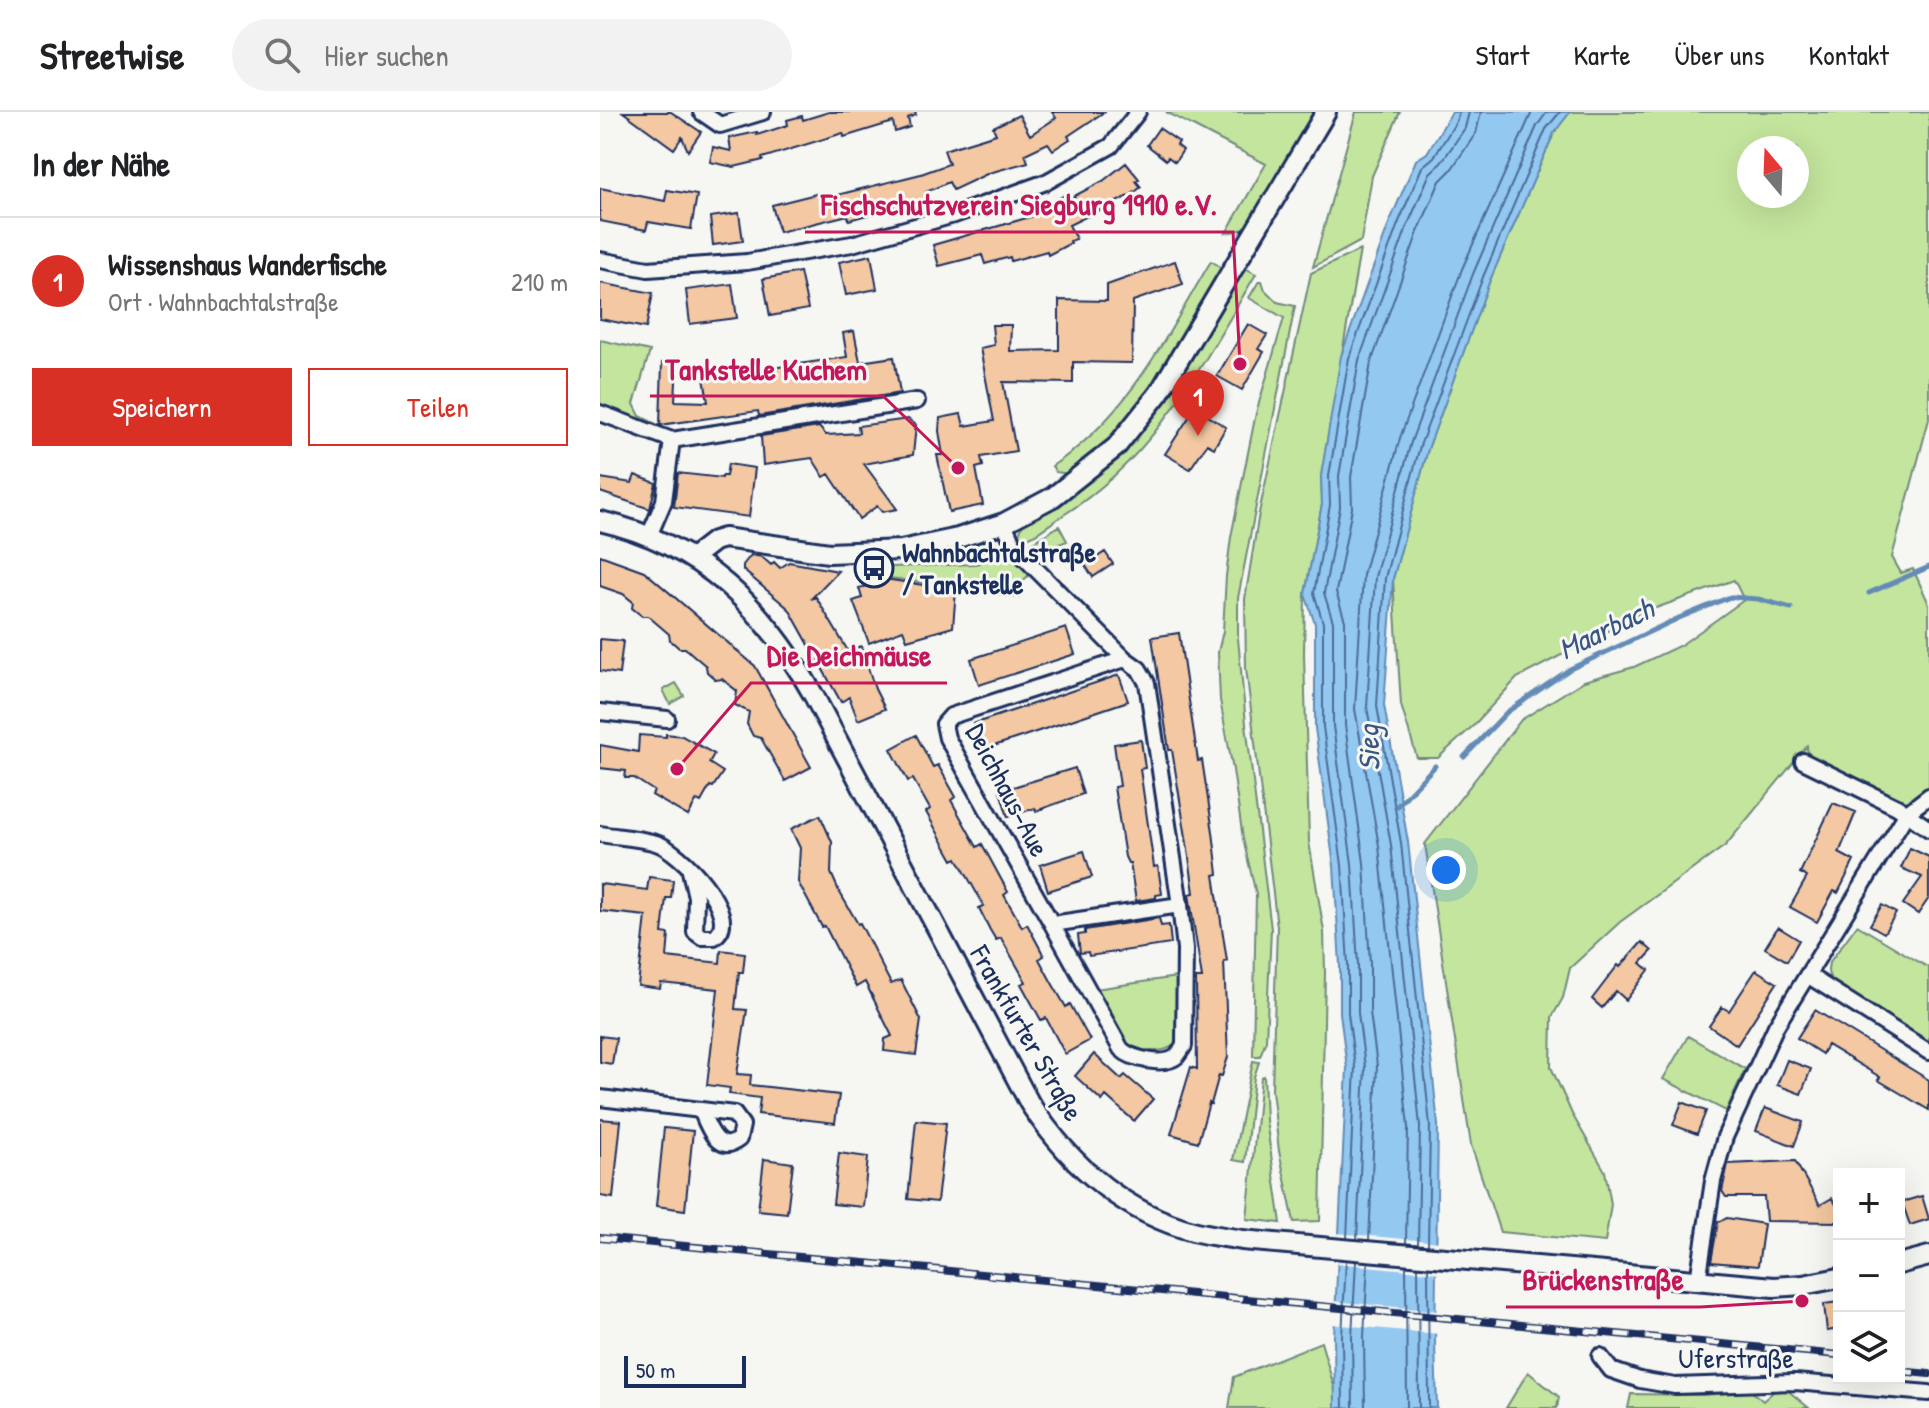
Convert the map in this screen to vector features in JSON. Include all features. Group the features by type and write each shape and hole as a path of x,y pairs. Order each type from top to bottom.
{"main road":[{"path":"692,558 714,541 724,538 829,553 873,553 933,544 1004,523 1053,497 1116,447 1159,393 1326,112"},
{"name":"Frankfurter Straße","path":"600,521 649,536 692,558 747,602 773,631 799,669 1030,1104 1051,1135 1079,1166 1126,1202 1156,1219 1194,1231 1242,1240 1774,1287 1833,1279"},
{"path":"1905,1262 1929,1256"}],"street":[{"path":"701,112 720,125 763,112"},
{"path":"600,260 648,269 747,262 852,244 954,215 1046,182 1111,146 1138,112"},
{"path":"600,413 672,440 917,401"},
{"path":"649,536 664,501 672,440"},
{"name":"Deichhaus-Aue","path":"1004,523 1015,548 1125,659 1139,669 1147,683 1185,949 1184,1046 1172,1059 1139,1059 1121,1049 947,738 944,724 951,716 1125,659"},
{"path":"600,712 667,719"},
{"path":"1803,761 1907,813 1929,829"},
{"path":"1698,1281 1713,1181 1725,1137 1776,1026 1907,813 1929,796"},
{"path":"600,834 657,843 679,857 690,871"},
{"path":"1052,924 1180,905"},
{"path":"1809,976 1929,1052"},
{"path":"600,1098 701,1110"},
{"name":"Uferstraße","path":"1600,1356 1611,1370 1640,1380 1675,1386 1795,1382 1929,1393"}],"green space":[{"path":"1166,112 1318,112 1249,228 1226,233 1266,164"},
{"path":"1356,112 1400,112 1372,176 1361,241 1313,267"},
{"path":"1570,112 1929,112 1929,419 1892,557 1901,573 1913,569 1929,604 1929,788 1905,806 1808,759 1807,746 1726,845 1620,922 1570,968 1563,998 1552,1017 1551,1067 1572,1114 1605,1171 1611,1204 1605,1242 1500,1232 1471,1145 1425,844 1521,720 1584,681 1634,667 1681,645 1744,600 1734,580 1642,613 1517,678 1474,725 1438,758 1417,758 1401,705 1393,579 1428,449 1490,280 1554,133"},
{"path":"1360,250 1321,476 1322,504 1305,594 1309,842 1324,931 1325,973 1320,1221 1294,1222 1279,1151 1272,1090 1277,927 1246,668 1245,599 1259,513 1311,273"},
{"path":"1211,261 1221,267 1222,275 1141,404 1107,442 1070,474 1056,472 1052,466 1079,446 1124,400 1161,346"},
{"path":"1247,269 1256,274 1195,375 1150,438 1095,493 1020,541 1023,523 1081,487 1145,427 1167,397 1242,271"},
{"path":"1259,281 1277,302 1295,306 1238,598 1238,638 1246,724 1271,929 1266,1040 1260,1056 1253,1056 1256,894 1243,839 1220,700 1218,652 1223,631 1231,537 1256,413 1284,318 1249,298"},
{"path":"600,340 650,351 634,404 640,416 660,426 652,427 600,409"},
{"path":"1059,526 1067,541 1044,550 1024,548"},
{"path":"985,538 1004,549 975,557 909,558"},
{"path":"1009,555 1030,574 1012,591 1018,597 890,578 891,567 975,564"},
{"path":"676,683 684,696 670,704 663,690"},
{"path":"1857,925 1929,968 1929,1043 1831,980 1829,963"},
{"path":"1177,977 1174,1045 1152,1051 1129,1046 1095,989"},
{"path":"1688,1036 1745,1069 1726,1111 1663,1079"},
{"path":"1253,1061 1259,1062 1254,1077 1245,1162 1233,1160"},
{"path":"1264,1076 1266,1120 1281,1223 1247,1219 1261,1077"},
{"path":"1321,1342 1336,1393 1335,1408 1229,1408 1234,1377"},
{"path":"1528,1372 1559,1397 1557,1408 1506,1408"},
{"path":"1781,1385 1809,1408 1628,1408 1631,1394 1703,1395 1751,1391 1763,1401"}],"water":[{"name":"Sieg","path":"1452,112 1570,112 1554,133 1490,280 1428,449 1393,579 1384,705 1408,842 1438,1125 1437,1408 1335,1408 1334,1337 1347,1068 1340,1013 1334,866 1315,728 1315,624 1305,594 1322,504 1321,476 1341,356 1390,221 1416,160 1427,153"}],"pier":[{"path":"1335,1233 1440,1242 1440,1273 1334,1263"},
{"path":"1332,1301 1439,1311 1439,1334 1330,1324"}],"building":[{"path":"623,112 671,112 701,132 688,151 682,137 674,149"},
{"path":"829,112 915,112 916,115 908,118 910,127 895,132 893,122 844,137 843,133 734,167 710,162 713,147 731,151 729,138 757,132 757,135 788,125 787,120 802,116 803,120"},
{"path":"1052,112 1104,112 1053,150 1048,143 1025,154 1028,162 989,173 953,190 949,182 926,192 928,198 849,220 848,215 779,232 772,205 820,193 821,199 921,174 949,164 944,150 996,134 993,127 1019,115 1030,135 1056,118"},
{"path":"1159,128 1179,142 1177,145 1183,150 1175,162 1168,157 1166,160 1147,145"},
{"path":"1126,163 1139,179 1136,181 1141,187 1131,195 1069,225 1076,239 1071,243 1048,255 1047,251 985,264 982,255 939,266 933,245 1037,215 1038,203 1045,206 1063,196 1065,201 1103,181"},
{"path":"600,188 665,201 667,190 697,195 691,229 648,222 646,230 600,221"},
{"path":"739,213 743,241 713,245 710,217"},
{"path":"871,255 877,289 846,295 839,262"},
{"path":"1175,261 1183,284 1133,301 1132,363 1073,362 1073,383 1003,382 1016,451 981,457 983,466 976,468 983,505 949,512 937,455 943,455 940,418 961,414 964,426 994,421 980,348 994,345 992,325 1011,325 1010,351 1059,350 1059,300 1107,301 1107,285"},
{"path":"800,272 808,309 770,316 763,279"},
{"path":"600,283 653,293 646,328 600,319"},
{"path":"732,284 737,318 690,324 686,290"},
{"path":"1248,324 1267,335 1258,349 1264,352 1242,390 1217,376"},
{"path":"854,331 860,362 894,357 900,393 759,416 758,411 660,425 662,363 677,363 675,401 708,402 704,378 847,357 843,333"},
{"path":"1195,408 1226,427 1214,448 1207,444 1190,469 1165,454"},
{"path":"908,419 916,425 913,455 864,464 897,509 882,512 877,506 859,519 829,474 824,477 812,458 763,465 761,436 819,427 826,435 859,433 858,426"},
{"path":"728,464 755,468 749,517 674,507 678,473 722,478 726,476"},
{"path":"635,475 656,483 650,509 600,492 600,478 632,483"},
{"path":"1105,552 1113,564 1093,577 1085,565"},
{"path":"600,555 644,571 755,666 811,767 785,781 761,738 753,736 747,724 749,712 735,705 737,691 722,679 716,680 707,672 706,666 685,648 679,648 670,640 669,634 648,616 642,616 632,608 633,602 623,594 600,586"},
{"path":"751,555 762,557 771,565 774,562 780,568 789,562 838,571 811,599 816,597 848,651 861,646 885,709 858,720 849,697 841,702 789,609 743,570"},
{"path":"878,578 956,590 953,627 907,640 903,630 869,643 853,601 862,598 859,588 877,584"},
{"path":"1066,628 1075,654 979,685 971,659"},
{"path":"1179,633 1198,761 1202,760 1213,832 1218,874 1214,875 1227,961 1224,961 1228,1057 1209,1103 1198,1142 1171,1134 1191,1067 1197,1069 1196,978 1202,978 1189,894 1194,893 1188,850 1152,637"},
{"path":"600,639 623,641 619,674 600,671"},
{"path":"1119,675 1128,701 982,750 973,724"},
{"path":"666,734 682,736 714,754 709,763 723,772 701,802 697,800 688,816 652,795 654,791 634,778 625,778 626,771 600,768 600,745 638,752 639,735 666,737"},
{"path":"916,735 933,767 938,765 956,797 951,800 977,847 982,844 1008,892 1004,895 1022,927 1027,924 1044,956 1039,959 1052,983 1066,1007 1070,1004 1090,1040 1065,1054 1046,1018 1041,1020 1021,984 1026,982 1001,938 996,940 990,930 979,908 984,906 926,812 930,809 913,779 908,781 891,749"},
{"path":"1141,740 1145,768 1140,769 1154,867 1158,866 1162,894 1136,901 1130,863 1125,857 1114,787 1120,786 1114,744"},
{"path":"1075,768 1083,794 1036,811 1035,808 1008,817 1000,791"},
{"path":"1833,803 1856,812 1839,853 1854,861 1838,893 1834,891 1817,922 1790,907 1807,877 1800,873"},
{"path":"820,815 832,842 831,873 839,891 860,923 891,984 901,980 921,1020 916,1055 884,1051 885,1039 892,1036 865,982 856,987 798,882 800,848 791,829"},
{"path":"1910,848 1929,857 1929,898 1918,914 1903,904 1922,877 1901,868"},
{"path":"1084,851 1092,877 1048,891 1040,865"},
{"path":"649,877 673,880 671,898 666,898 662,933 669,934 667,957 720,963 721,950 745,953 743,972 739,972 735,1009 747,1010 737,1074 751,1075 750,1085 839,1095 835,1123 758,1114 760,1098 729,1094 730,1088 707,1085 718,989 661,983 660,989 638,986 646,916 600,911 600,884 647,890"},
{"path":"1882,905 1896,913 1884,933 1870,925"},
{"path":"1159,918 1161,926 1169,925 1171,944 1089,956 1088,952 1080,953 1078,935 1085,934 1085,930"},
{"path":"1778,927 1799,940 1787,961 1765,948"},
{"path":"1642,942 1652,951 1641,963 1649,970 1626,1000 1616,991 1602,1008 1592,999 1618,965 1620,967"},
{"path":"1756,970 1777,983 1737,1045 1709,1026 1722,1007 1729,1011"},
{"path":"1815,1010 1929,1080 1929,1110 1827,1045 1822,1054 1797,1038"},
{"path":"600,1036 616,1038 612,1064 600,1062"},
{"path":"1094,1054 1121,1079 1125,1075 1153,1099 1134,1121 1106,1096 1102,1101 1075,1076"},
{"path":"1787,1060 1811,1069 1801,1094 1777,1085"},
{"path":"1682,1102 1706,1111 1697,1134 1673,1125"},
{"path":"1765,1108 1803,1122 1794,1146 1756,1131"},
{"path":"600,1119 621,1121 613,1198 600,1196"},
{"path":"916,1120 946,1123 937,1202 908,1199"},
{"path":"664,1128 693,1131 685,1210 656,1206"},
{"path":"839,1153 868,1157 863,1207 833,1204"},
{"path":"764,1159 793,1163 787,1213 758,1210"},
{"path":"1795,1161 1820,1205 1833,1200 1833,1222 1766,1221 1764,1197 1726,1197 1722,1191 1728,1164"},
{"path":"1922,1196 1929,1219 1910,1225 1905,1201"},
{"path":"1727,1218 1764,1224 1758,1266 1711,1262 1718,1222"},
{"path":"1833,1303 1833,1330 1827,1331 1824,1304"}],"waterway":[{"name":"Maarbach","path":"1869,593 1929,567"},
{"name":"Maarbach","path":"1464,757 1507,712 1570,669 1679,618 1730,597 1758,599 1791,608"},
{"name":"Maarbach","path":"1397,806 1435,766"}],"railway":[{"path":"600,1238 1833,1354"},
{"path":"1905,1372 1929,1374"}],"place":[{"name":"Fischschutzverein Siegburg 1910 e.V.","path":"1240,364"},
{"name":"Wissenshaus Wanderfische","path":"1198,436"},
{"name":"Tankstelle Kuchem","path":"958,468"},
{"name":"Wahnbachtalstraße / Tankstelle","path":"874,568"},
{"name":"Die Deichmäuse","path":"677,769"},
{"name":"Brückenstraße","path":"1802,1301"}]}
